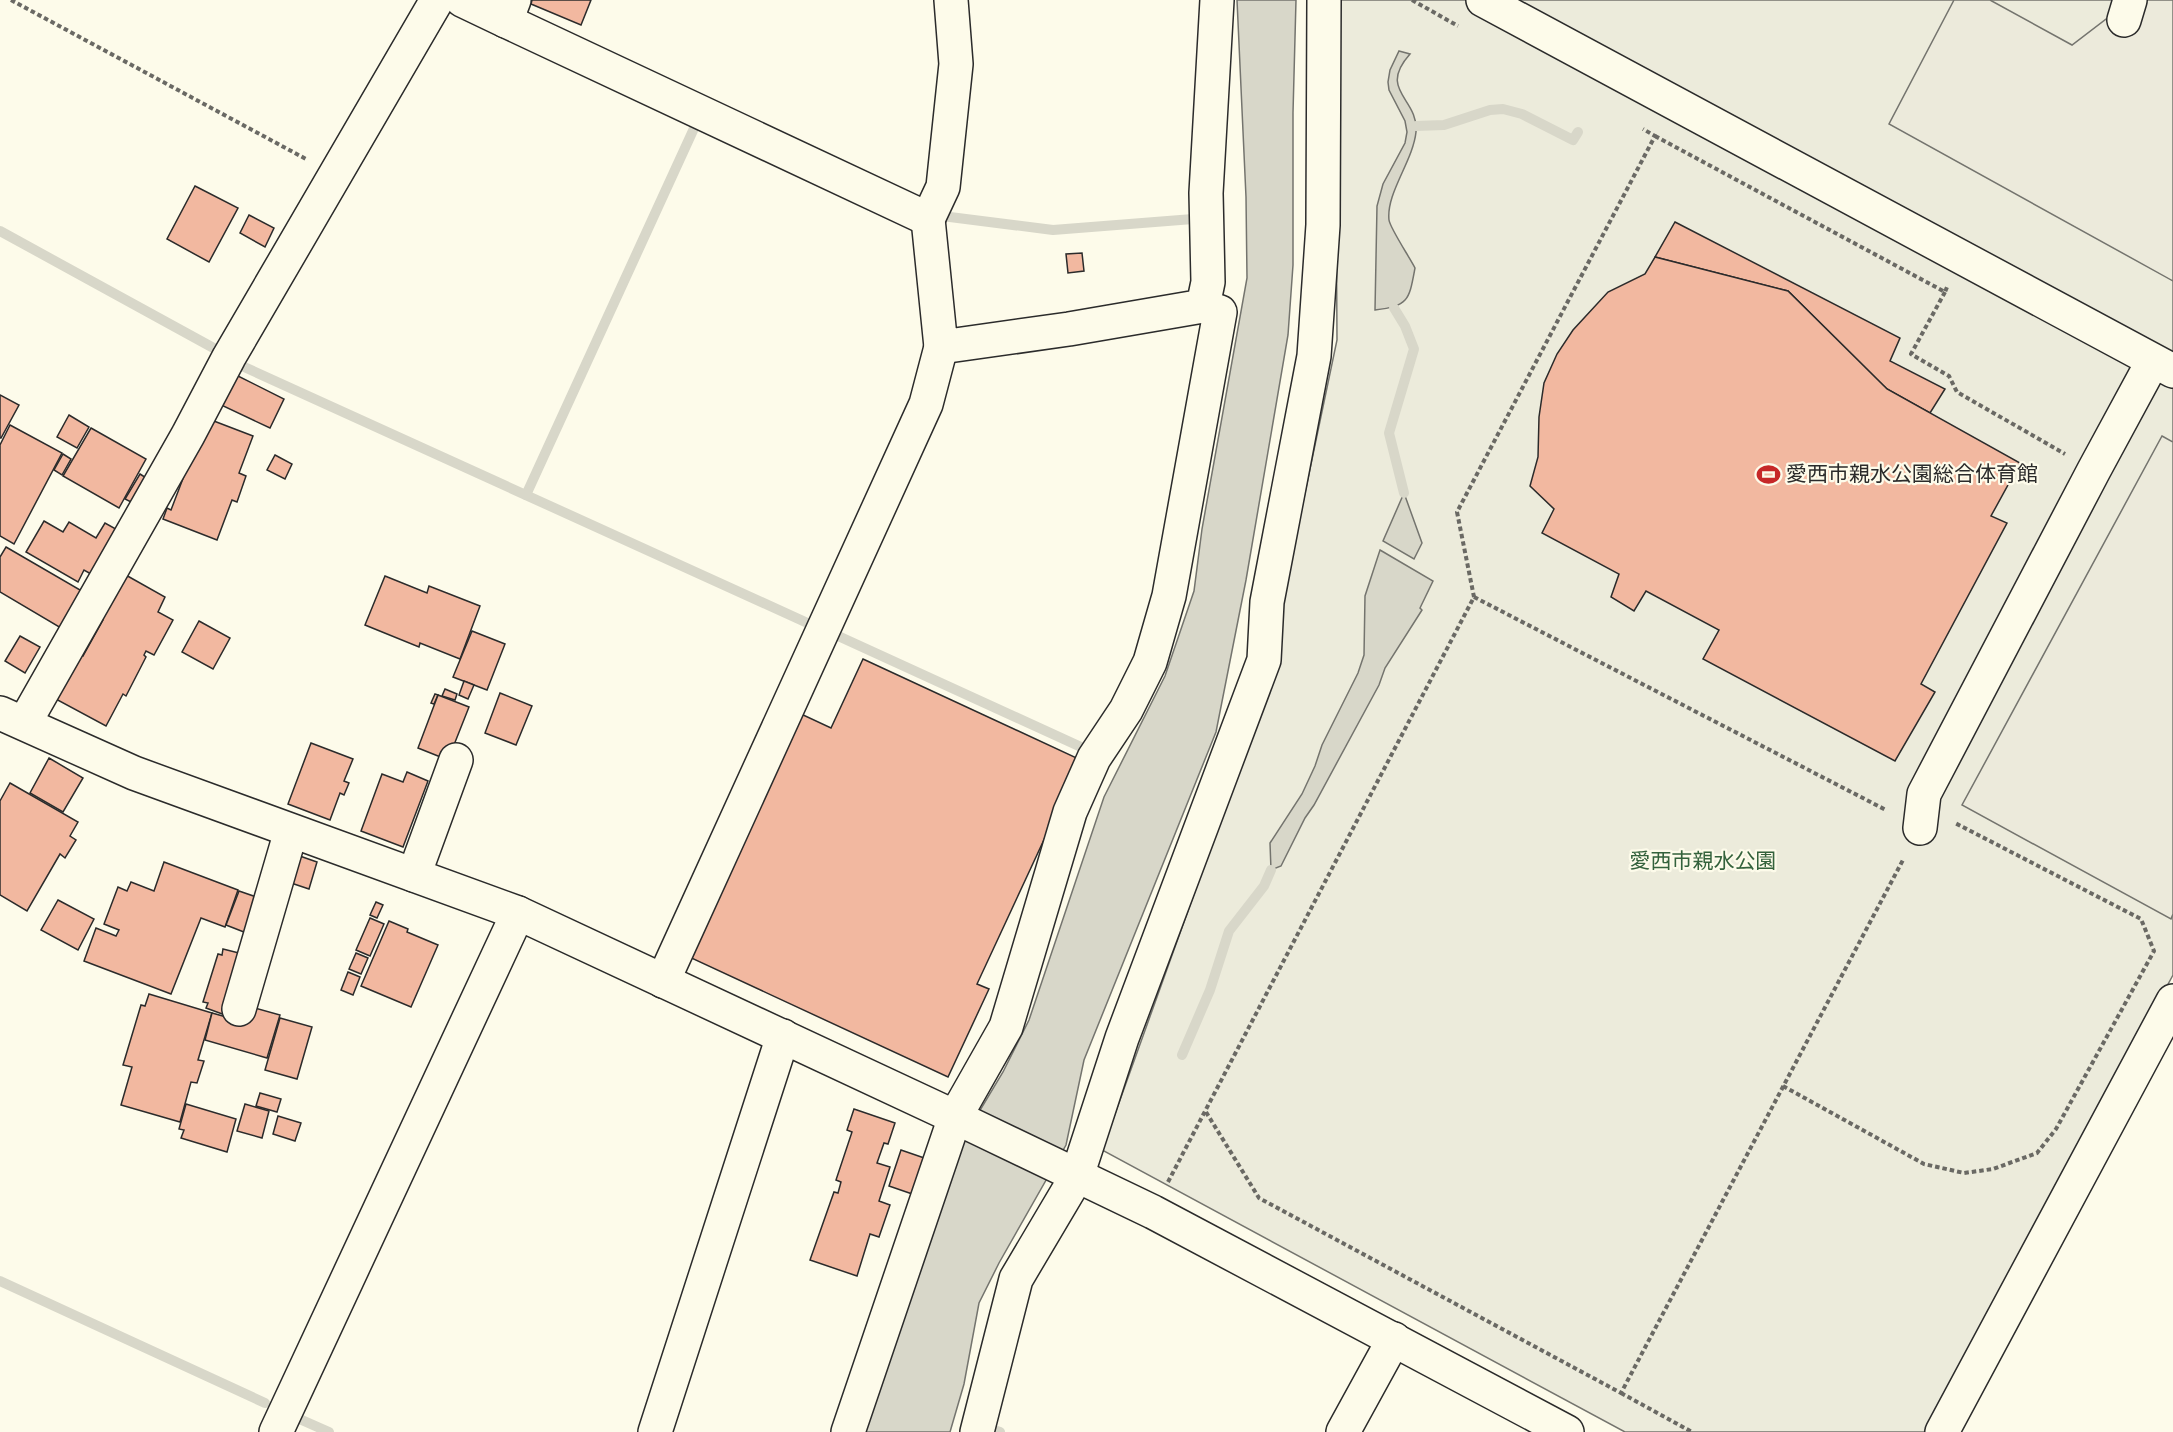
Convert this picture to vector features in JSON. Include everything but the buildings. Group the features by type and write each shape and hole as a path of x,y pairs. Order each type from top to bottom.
{"street":[{"path":"437,0 230,357 182,445 12,717 134,773 518,913 1153,1212 1567,1432"},
{"path":"462,0 510,10 928,219"},
{"path":"663,981 926,404 941,347 928,219 943,187 945,176 956,64 951,0"},
{"path":"1203,306 1208,282 1206,194 1217,0"},
{"path":"977,1432 1016,1279 1073,1173 1264,660 1267,602 1314,356 1323,225 1324,0"},
{"path":"1483,0 2163,366 2094,470 1924,794 1920,828"},
{"path":"848,1432 958,1119 1006,1027 1070,812 1094,758 1126,710 1150,662 1169,596 1220,312 1203,306 1069,329 941,347"},
{"path":"414,875 456,760"},
{"path":"239,1009 291,831"},
{"path":"276,1432 518,913"},
{"path":"1942,1432 2173,1000"},
{"path":"655,1432 783,1036"},
{"path":"1343,1432 1394,1340"}],"path":[{"path":"11,0 336,174"},
{"path":"1412,0 1462,28"},
{"path":"1153,1212 1474,597 1457,512 1655,136 1635,124"},
{"path":"1945,292 1911,354 1949,376 1957,392 2094,470"},
{"path":"1474,597 1920,828 1954,822 2141,919 2154,951 2056,1129 2037,1153 1993,1169 1964,1173 1924,1164 1783,1086"},
{"path":"1621,1393 1920,828"},
{"path":"1206,1112 1259,1197 1692,1432"}],"green space":[{"name":"愛西市親水公園","path":"1335,0 2173,0 2173,975 1924,1432 1625,1432 1102,1150 1272,677 1283,598 1337,340"}],"shaded area":[{"path":"1237,0 1296,0 1293,265 1288,335 1246,580 1216,732 1084,1060 1066,1145 979,1303 964,1384 950,1432 858,1432 958,1147 1003,1072 1029,1020 1104,797 1165,676 1194,591 1202,529 1247,278 1246,197"},
{"path":"1954,0 1990,0 2072,45 2131,0 2173,0 2173,281 1889,124"},
{"path":"1399,51 1410,54 1397,77 1398,86 1412,111 1416,132 1410,154 1395,188 1389,210 1389,220 1415,268 1406,300 1395,306 1375,310 1377,206 1383,184 1405,143 1407,132 1405,121 1389,90 1388,82 1390,70"},
{"path":"2162,436 2173,442 2173,914 2171,919 1962,805"},
{"path":"1404,493 1422,543 1414,559 1383,541"},
{"path":"1380,550 1433,581 1420,608 1422,610 1385,668 1379,685 1281,866 1271,870 1270,843 1302,794 1322,745 1358,673 1364,655 1365,596"}],"waterway":[{"path":"1416,126 1444,125 1490,110 1503,109 1522,114 1573,140 1578,132"},
{"path":"526,495 696,124"},
{"path":"942,216 1053,230 1193,219"},
{"path":"0,231 219,351"},
{"path":"1394,308 1405,326 1414,349 1389,433 1404,493"},
{"path":"242,366 814,626"},
{"path":"836,635 1081,747"},
{"path":"1182,1055 1210,990 1229,931 1264,886 1271,870"},
{"path":"0,1281 265,1403"},
{"path":"295,1417 329,1432"}],"place":[{"name":"愛西市親水公園総合体育館","path":"1768,474"}]}
